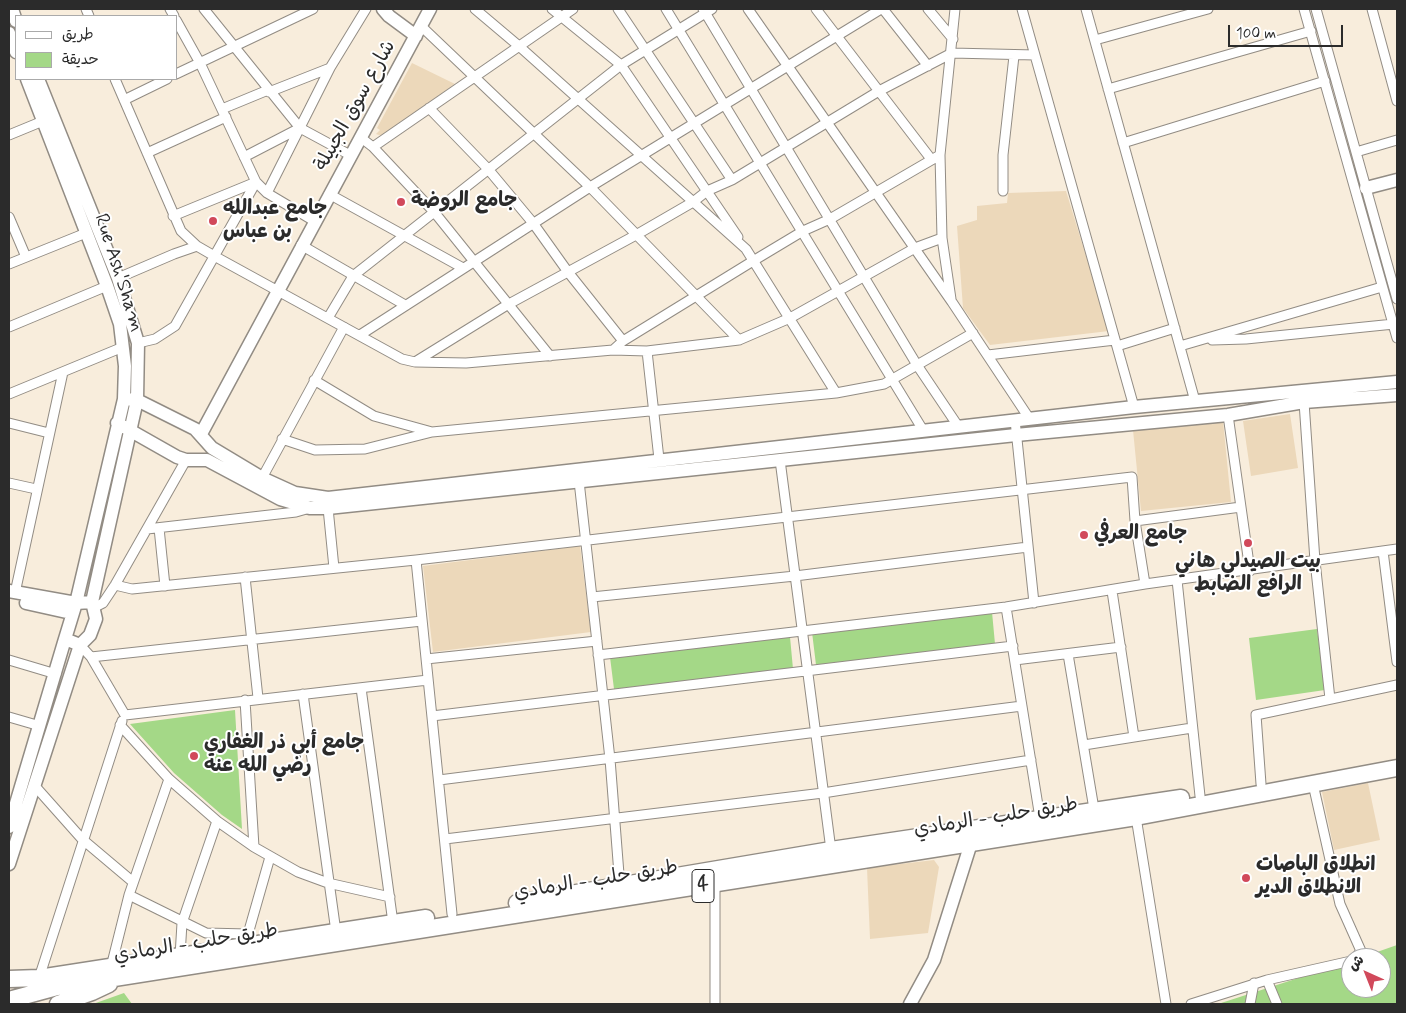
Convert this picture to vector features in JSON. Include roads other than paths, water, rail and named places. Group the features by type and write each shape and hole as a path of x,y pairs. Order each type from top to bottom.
{"highway":[{"name":"طريق حلب - الرمادي","path":"9,1000 248,940 336,932 620,887 831,850 1094,809 1200,796 1397,758"},
{"name":"طريق حلب - الرمادي","path":"12,976 39,978 117,972 715,884 1136,817 1397,768"},
{"path":"58,1004 92,992 117,972"}],"street":[{"path":"204,9 300,128 350,155"},
{"path":"178,73 313,9"},
{"path":"267,192 330,68 366,9"},
{"path":"383,9 389,16 418,31 475,76 590,187 695,297 739,340"},
{"name":"شارع سوق الجبيلة","path":"192,459 276,290 430,9"},
{"path":"474,9 520,46 746,249"},
{"path":"552,9 621,65 746,249 836,393"},
{"path":"373,146 573,9"},
{"path":"618,9 732,180"},
{"path":"666,9 923,430"},
{"path":"748,9 915,248 1029,418"},
{"path":"816,9 931,159"},
{"path":"360,336 462,268 590,187 882,9 928,66"},
{"path":"928,9 953,39"},
{"path":"952,302 942,238 940,154 952,53 955,9"},
{"path":"1022,9 1134,407"},
{"path":"1086,9 1195,401"},
{"path":"1095,40 1208,9"},
{"path":"1304,9 1397,338"},
{"path":"1316,9 1397,300"},
{"path":"1372,9 1395,87 1397,101"},
{"path":"328,318 353,276 621,65 707,10 751,89 788,147 917,365 958,426"},
{"path":"178,24 200,63 256,182 267,192 314,221"},
{"path":"1108,89 1311,31"},
{"path":"9,33 15,49"},
{"path":"415,362 507,305 636,235 693,202 707,191 761,164 879,91 952,53 1014,56 1035,54"},
{"path":"1003,191 1003,154 1014,56"},
{"path":"148,153 269,91 330,68"},
{"name":"Rue Ash'Sham","path":"27,80 86,233 112,282 125,366 124,399 65,639"},
{"name":"Rue Ash'Sham","path":"38,80 112,282 138,343 137,400 92,605 95,624 90,636 80,645"},
{"path":"115,80 181,231 197,246 216,257 402,359 415,362 466,363 613,350 647,350 739,340 790,318 915,248 942,238"},
{"path":"124,100 165,80"},
{"path":"1123,142 1325,82"},
{"path":"429,108 488,170 533,223 568,272 623,341"},
{"path":"9,135 43,121"},
{"path":"244,157 300,128"},
{"path":"360,137 373,146 434,213 550,356"},
{"path":"1356,152 1397,140"},
{"path":"613,350 623,341 753,260 830,219 940,154"},
{"path":"1366,188 1397,180"},
{"path":"173,216 256,182"},
{"path":"138,343 155,339 175,326 216,257 256,182"},
{"path":"329,194 462,268"},
{"path":"9,217 26,258"},
{"path":"9,264 86,233"},
{"path":"301,245 405,306"},
{"path":"9,327 174,254 197,246"},
{"path":"1180,346 1382,287"},
{"path":"1203,340 1246,340 1394,324"},
{"path":"262,478 344,327"},
{"path":"988,355 1116,343 1175,328"},
{"path":"282,439 315,450 365,449 432,432 836,393 884,384 973,333"},
{"path":"9,394 123,347"},
{"path":"647,350 659,459"},
{"path":"63,372 11,594 74,608 103,603 192,459"},
{"path":"314,380 374,416 432,432"},
{"path":"124,399 137,400 203,437 212,448 262,478 295,492 328,498 1029,418 1397,382"},
{"path":"147,529 296,512 310,508 328,508 1016,435 1228,415 1304,402 1397,395"},
{"path":"1304,402 1315,561 1330,699"},
{"path":"1228,415 1250,571"},
{"path":"1015,420 1034,603"},
{"path":"9,423 49,433"},
{"path":"117,423 192,459 207,460 280,499 310,508"},
{"path":"780,460 831,850"},
{"path":"115,585 132,589 416,560 788,518 1022,489 1132,478 1135,521 1145,584"},
{"path":"579,481 610,759 620,887"},
{"path":"9,483 36,489"},
{"path":"1135,521 1241,507"},
{"path":"328,508 334,568"},
{"path":"159,528 165,586"},
{"path":"592,597 795,576 1028,548"},
{"path":"598,655 1006,607 1145,584 1250,571 1397,549"},
{"path":"1383,551 1397,662"},
{"path":"416,560 452,914"},
{"path":"245,577 250,640 258,698"},
{"path":"1177,580 1200,796"},
{"path":"1112,590 1134,737"},
{"path":"1006,607 1040,818"},
{"path":"91,657 422,621"},
{"path":"9,827 65,639 80,645 91,657 125,715"},
{"path":"426,659 597,641"},
{"path":"9,864 80,645"},
{"path":"432,716 603,697 1013,646"},
{"path":"1015,660 1121,647"},
{"path":"1068,654 1094,809"},
{"path":"9,660 56,674"},
{"path":"125,715 258,698 428,680"},
{"path":"1262,784 1256,715 1397,685"},
{"path":"360,688 393,923"},
{"path":"302,694 336,932"},
{"path":"245,700 254,847"},
{"path":"439,780 1022,706"},
{"path":"39,978 82,839 125,715"},
{"path":"9,717 40,726"},
{"path":"120,725 169,779 217,821 254,847 298,872 328,883 390,897"},
{"path":"1084,745 1192,728"},
{"path":"445,839 823,793 1031,760"},
{"path":"117,972 129,895 169,779"},
{"path":"1313,784 1340,904 1360,948"},
{"path":"34,785 82,839 134,882"},
{"path":"1136,817 1166,1004"},
{"path":"180,956 182,923 217,821"},
{"path":"910,1004 934,960 971,844"},
{"path":"129,895 206,934 248,940 270,857"},
{"path":"715,884 715,1004"},
{"path":"1191,1004 1254,983 1341,963"},
{"path":"1267,980 1277,1004"},
{"path":"1250,1004 1254,983"}],"place":[{"name":"جامع الروضة","path":"401,202"},
{"name":"جامع عبدالله بن عباس","path":"213,221"},
{"name":"جامع العرفي","path":"1084,535"},
{"name":"بيت الصيدلي هاني الرافع الضابط","path":"1248,543"},
{"name":"جامع أبي ذر الغفاري رضي الله عنه","path":"194,756"},
{"name":"انطلاق الباصات الانطلاق الدير","path":"1246,878"}]}
